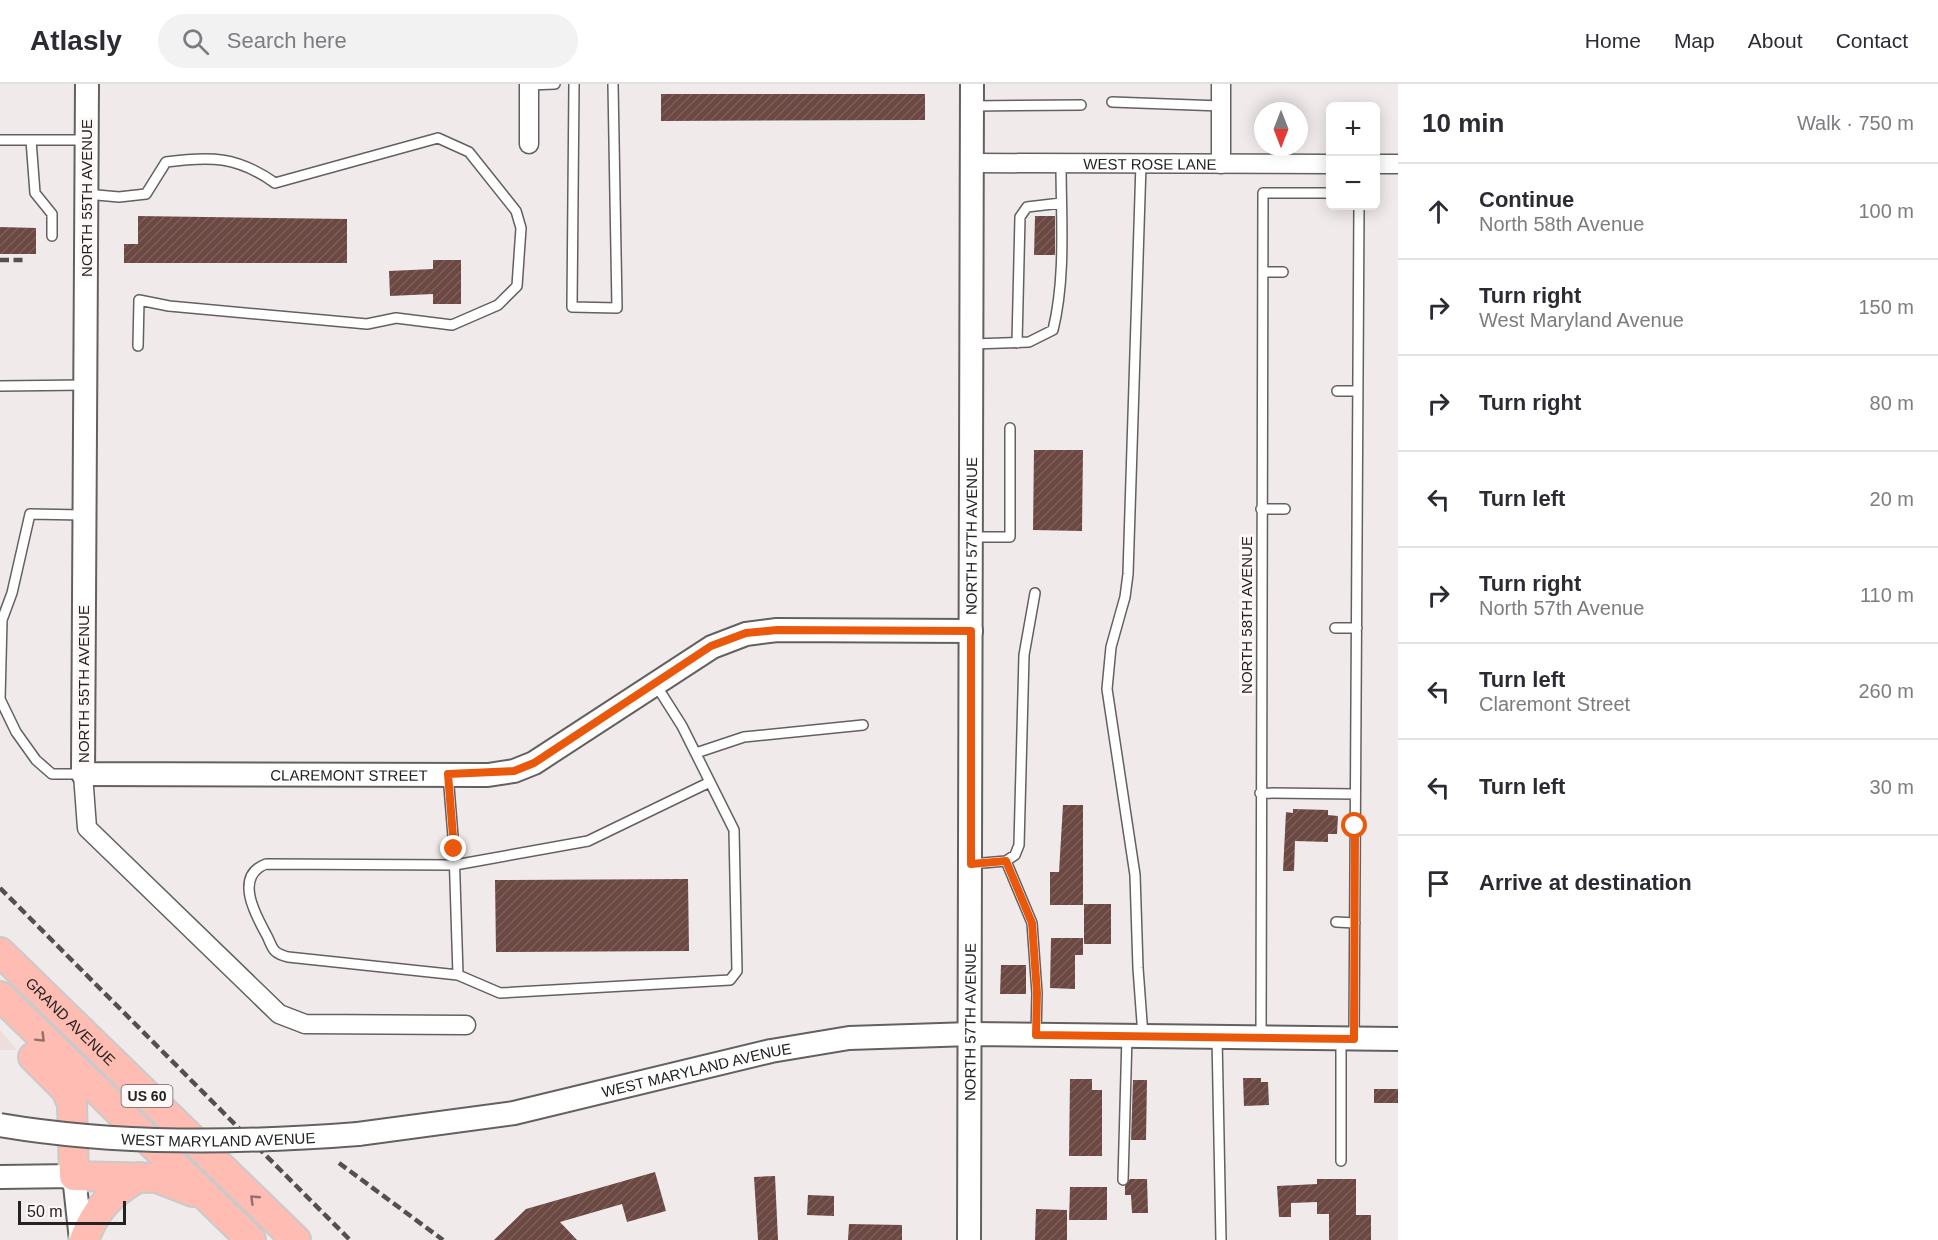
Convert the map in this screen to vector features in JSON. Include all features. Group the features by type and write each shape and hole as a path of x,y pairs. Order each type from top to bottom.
{"highway":[{"name":"GRAND AVENUE","path":"0,952 296,1240"},
{"name":"GRAND AVENUE","path":"0,996 251,1240"},
{"path":"0,1023 69,1096 72,1104 74,1176 157,1178 175,1183 218,1207"},
{"path":"82,1240 102,1204 122,1187 139,1177"}],"street":[{"name":"NORTH 55TH AVENUE","path":"87,84 83,515 83,774 87,828 279,1014 304,1024 466,1025"},
{"path":"529,84 529,144"},
{"path":"1221,84 1221,164"},
{"name":"NORTH 57TH AVENUE","path":"969,1240 972,95"},
{"name":"WEST ROSE LANE","path":"972,163 1326,164"},
{"path":"1380,164 1398,164"},
{"name":"CLAREMONT STREET","path":"83,774 448,774 514,771 534,763 711,646 746,633 777,630 971,631"},
{"name":"WEST MARYLAND AVENUE","path":"0,1125 86,1136 233,1141 358,1134 503,1115 821,1041 971,1034 1398,1039"},
{"path":"0,1177 74,1176 82,1240"}],"lane":[{"path":"529,84 555,84"},
{"path":"574,84 572,307 617,308 613,84"},
{"path":"972,95 1081,105"},
{"path":"1112,102 1221,105"},
{"path":"86,194 119,197 146,194 166,162 207,156 255,169 274,183 438,138 470,152 516,211 521,228 517,285 498,305 452,326 396,318 368,324 169,306 139,300 138,346"},
{"path":"0,140 86,140"},
{"path":"31,140 35,193 52,214 52,236"},
{"path":"972,344 1029,342 1053,330 1058,310 1060,274 1061,164"},
{"path":"1123,1180 1135,1036 1138,968 1135,875 1107,689 1111,647 1125,597 1128,574 1129,468 1141,164"},
{"name":"NORTH 58TH AVENUE","path":"1261,1038 1263,193 1326,193"},
{"path":"1017,343 1020,217 1027,207 1061,203"},
{"path":"1341,1161 1355,922 1359,210"},
{"path":"1263,272 1283,272"},
{"path":"0,386 85,385"},
{"path":"1337,391 1358,391"},
{"path":"971,537 1010,537 1010,428"},
{"path":"1261,509 1285,509"},
{"path":"83,515 30,514 12,593 1,619 0,699 16,732 36,760 52,774 83,774"},
{"path":"971,864 1006,861 1016,855 1019,845 1023,655 1035,593"},
{"path":"1335,628 1357,628"},
{"path":"655,684 682,726 711,782 734,830 737,971 730,980 500,993 458,975 288,957 276,951 252,909 249,891 251,878 257,867 266,864 454,865 588,841 711,782"},
{"path":"696,753 744,737 863,725"},
{"path":"448,774 458,975"},
{"path":"1260,793 1355,794"},
{"path":"1006,861 1032,923 1037,993 1036,1035"},
{"path":"1335,922 1355,922"},
{"path":"1217,1037 1221,1240"}],"shaded area":[{"path":"0,1030 17,1050 0,1050"}],"building":[{"path":"661,94 925,94 925,120 661,121"},
{"path":"138,216 347,219 347,263 124,263 124,244 138,244"},
{"path":"1035,216 1055,216 1055,255 1034,255"},
{"path":"0,227 36,228 36,254 0,254"},
{"path":"433,260 461,260 461,304 433,304 433,294 390,296 389,271 433,269"},
{"path":"1034,450 1083,450 1082,531 1033,530"},
{"path":"1063,805 1083,805 1083,905 1050,905 1050,872 1059,872"},
{"path":"1293,809 1328,810 1328,815 1338,816 1337,834 1328,834 1328,842 1295,841 1294,871 1283,871 1286,812 1293,813"},
{"path":"688,879 689,951 496,952 495,880"},
{"path":"1084,904 1111,904 1111,944 1084,944"},
{"path":"1051,938 1083,938 1083,955 1075,955 1075,989 1050,988"},
{"path":"1001,965 1026,965 1026,994 1000,994"},
{"path":"1243,1078 1261,1078 1261,1082 1268,1082 1269,1105 1244,1106"},
{"path":"1070,1079 1092,1079 1092,1090 1102,1090 1102,1156 1069,1156"},
{"path":"1133,1080 1147,1080 1146,1140 1131,1140"},
{"path":"1374,1089 1398,1089 1398,1103 1374,1103"},
{"path":"655,1172 666,1211 627,1222 622,1204 560,1222 577,1240 494,1240 526,1209"},
{"path":"775,1176 778,1240 758,1240 754,1177"},
{"path":"1130,1179 1147,1179 1148,1213 1132,1213 1131,1195 1125,1195 1125,1186"},
{"path":"1317,1179 1356,1179 1356,1215 1371,1215 1371,1240 1329,1240 1329,1214 1317,1214 1317,1202 1291,1203 1291,1217 1279,1217 1277,1186 1317,1184"},
{"path":"1070,1187 1107,1187 1107,1220 1069,1220"},
{"path":"808,1195 834,1196 834,1216 807,1215"},
{"path":"1036,1209 1067,1210 1067,1240 1035,1240"},
{"path":"849,1224 902,1225 902,1240 848,1240"}],"railway":[{"path":"0,260 27,260"},
{"path":"0,888 350,1240"},
{"path":"339,1163 443,1240"}],"route":[{"path":"454,849 448,774 488,775 514,771 534,763 711,646 746,633 777,630 971,631 971,864 1006,861 1011,879 1032,923 1037,993 1036,1035 1354,1039 1355,826"}]}
